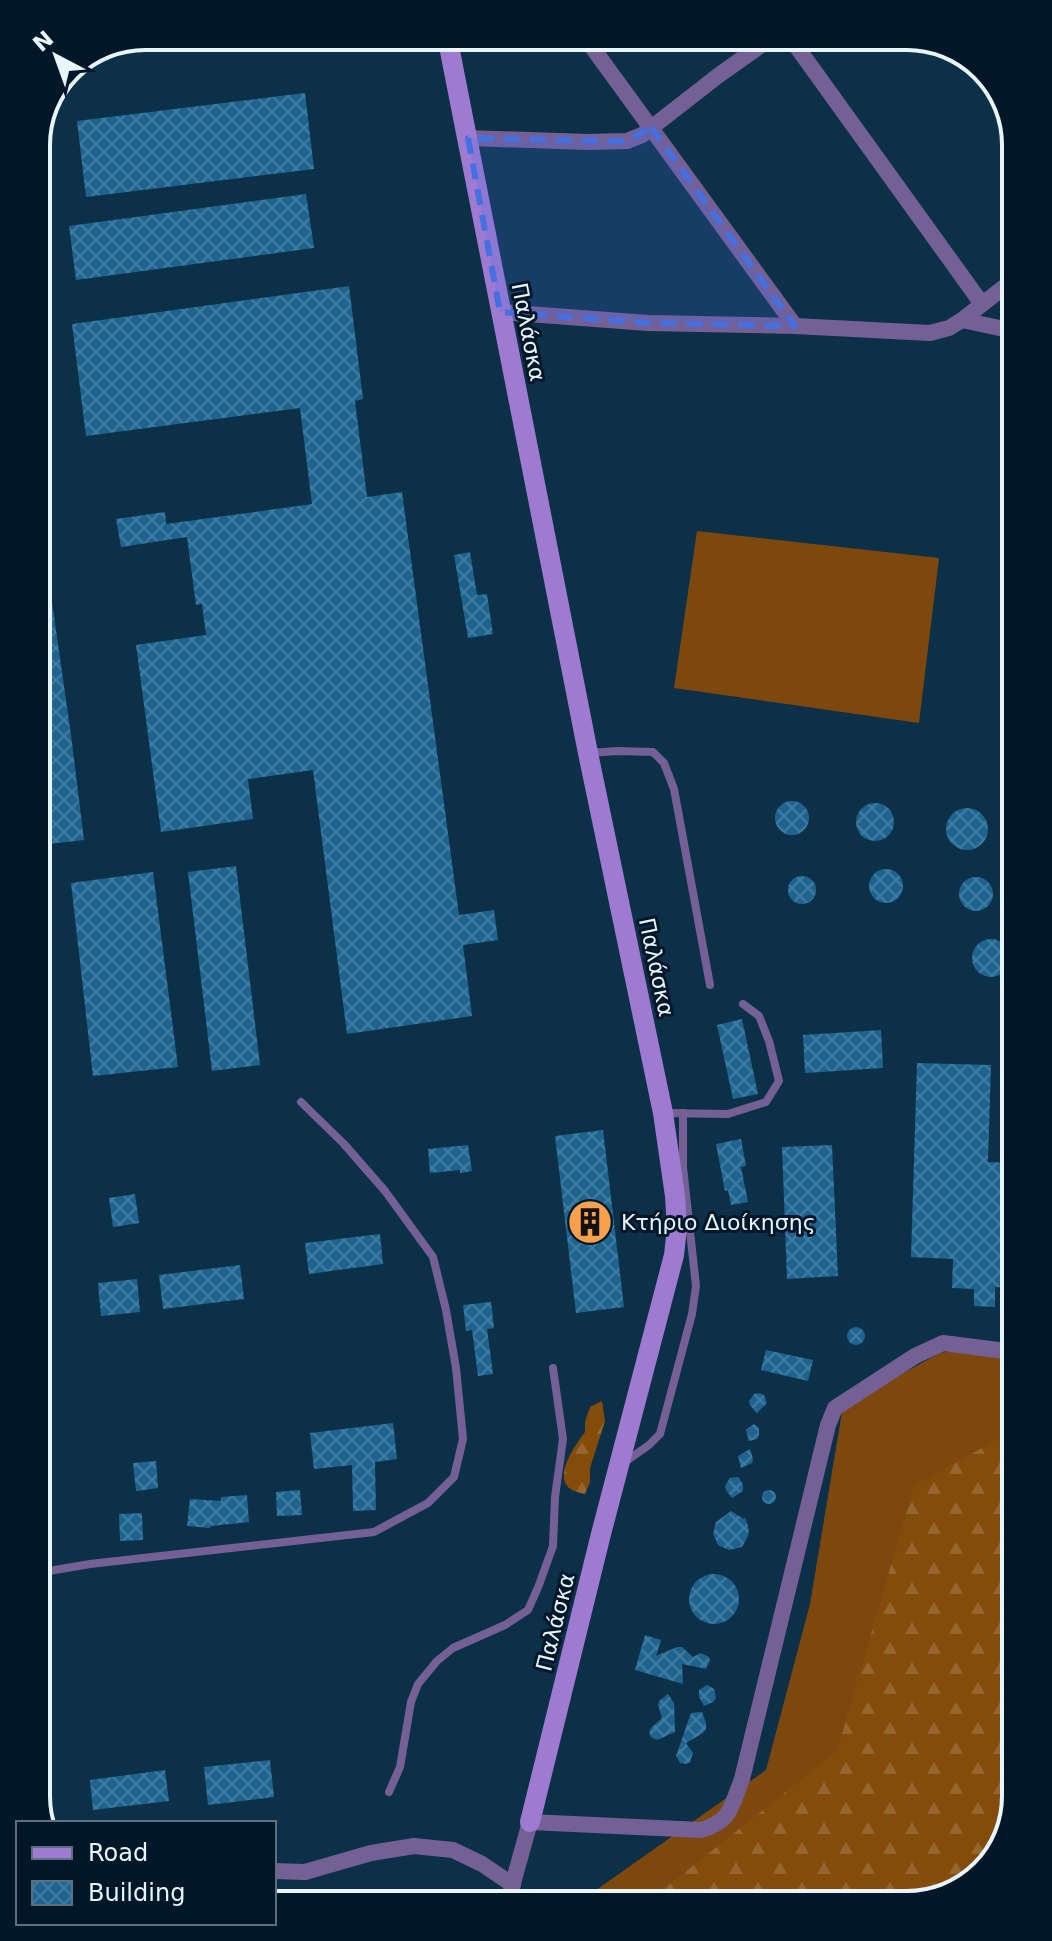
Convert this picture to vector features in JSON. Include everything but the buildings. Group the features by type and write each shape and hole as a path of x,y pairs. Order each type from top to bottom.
{"street":[{"name":"Παλάσκα","path":"450,50 588,753 673,1113 677,1228 674,1255 511,1891"},
{"path":"594,50 795,326"},
{"path":"468,138 627,141 642,135 755,50"},
{"path":"799,50 982,304"},
{"path":"500,312 648,323 930,333 949,328 962,320 1002,289"},
{"path":"962,320 1002,329"},
{"path":"530,1822 701,1830 725,1819 742,1779 828,1425 835,1408 915,1356 943,1343 1002,1350"},
{"path":"276,1871 305,1872 371,1853 414,1846 453,1850 482,1864 508,1891"}],"lane":[{"path":"588,753 653,752 664,763 674,789 710,985"},
{"path":"619,1467 660,1434 692,1314 696,1286 683,1167 673,1113 728,1114 766,1102 779,1081 759,1016 743,1004"},
{"path":"50,1571 374,1532 428,1503 454,1477 463,1439 459,1397 446,1310 433,1257 385,1191 344,1144 301,1102"},
{"path":"389,1792 400,1767 411,1702 418,1684 437,1661 453,1648 505,1625 528,1610 539,1585 553,1546 555,1497 563,1439 553,1368"}],"highlighted area":[{"path":"651,127 795,326 648,323 500,312 468,138 627,141"}],"shaded area":[{"path":"697,531 939,558 919,723 674,688"},
{"path":"1002,1343 1002,1796 997,1826 986,1849 965,1871 943,1884 907,1891 595,1891 766,1770 810,1604 843,1406 940,1353"}],"green space":[{"path":"602,1401 605,1421 585,1494 566,1485 565,1470 571,1452 585,1432 590,1407"},
{"path":"1002,1437 1002,1796 997,1826 986,1849 965,1871 943,1884 925,1889 661,1891 837,1751 914,1486"}],"place":[{"name":"Κτήριο Διοίκησης","path":"590,1222"}]}
